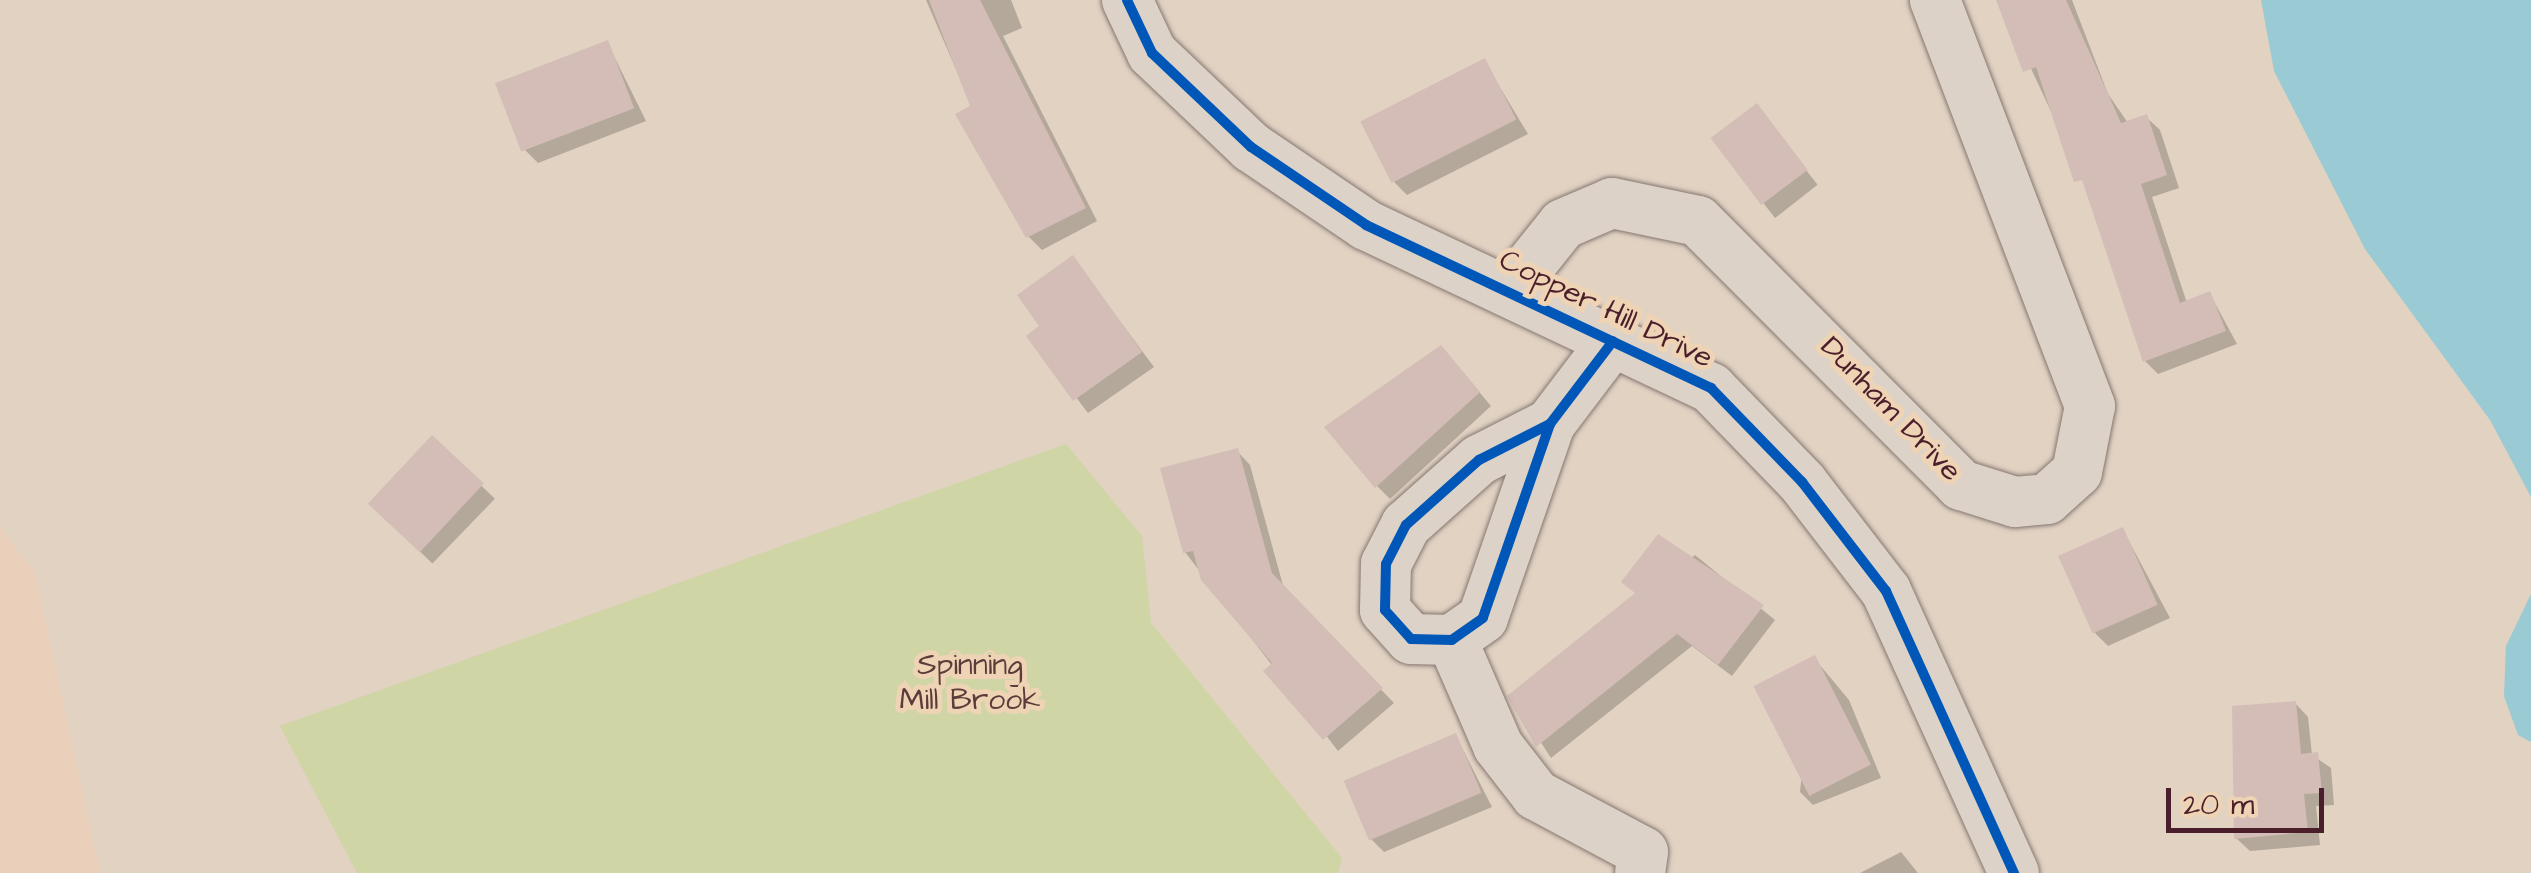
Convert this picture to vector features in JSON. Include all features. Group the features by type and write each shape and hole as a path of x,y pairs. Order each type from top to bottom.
{"street":[{"name":"Copper Hill Drive","path":"1127,0 1152,53 1251,147 1366,224 1511,289 1711,388 1802,482 1886,590 2014,873"},
{"name":"Dunham Drive","path":"1511,289 1563,224 1612,203 1698,222 1961,485 2015,502 2047,499 2077,472 2090,406 1935,0"},
{"path":"1550,424 1478,460 1406,525 1386,564 1386,610 1412,639 1452,640 1483,618 1550,424 1613,340"},
{"path":"1452,640 1498,746 1536,794 1642,852 1640,873"}],"shaded area":[{"path":"0,527 35,573 100,873 0,873"}],"green space":[{"name":"Spinning Mill Brook","path":"1066,444 1142,536 1151,623 1342,858 1338,873 357,873 280,726"}],"water":[{"path":"2261,0 2531,0 2531,497 2490,420 2365,249 2274,71"},
{"path":"2531,594 2531,742 2518,735 2504,696 2506,646"}],"building":[{"path":"929,0 980,0 1086,208 1026,238 955,114 970,106"},
{"path":"1996,0 2066,0 2121,123 2147,114 2167,175 2141,184 2180,303 2210,291 2226,331 2143,362 2082,180 2074,182 2036,67 2023,72"},
{"path":"608,40 634,108 521,152 495,83"},
{"path":"1485,58 1516,119 1392,183 1360,122"},
{"path":"1757,103 1808,170 1761,205 1711,138"},
{"path":"1073,255 1142,352 1073,401 1026,336 1039,326 1017,295"},
{"path":"1441,345 1480,392 1375,488 1324,427"},
{"path":"432,435 484,483 420,552 368,504"},
{"path":"1238,448 1272,573 1383,688 1323,740 1263,671 1272,663 1201,580 1193,551 1183,553 1160,468"},
{"path":"2123,527 2158,605 2093,634 2058,556"},
{"path":"1658,534 1764,605 1718,665 1677,634 1536,747 1507,696 1635,593 1621,582"},
{"path":"1815,655 1871,765 1809,796 1754,686"},
{"path":"2296,701 2301,754 2318,752 2322,793 2304,794 2308,832 2234,839 2232,706"},
{"path":"1456,733 1481,793 1369,841 1344,781"}],"cycle path":[{"path":"1127,0 1152,53 1251,147 1366,225 1711,388 1802,482 1886,591 2014,873"},
{"path":"1550,424 1483,618 1452,640 1411,639 1385,610 1386,564 1406,525 1479,460 1550,424 1613,341"}]}
